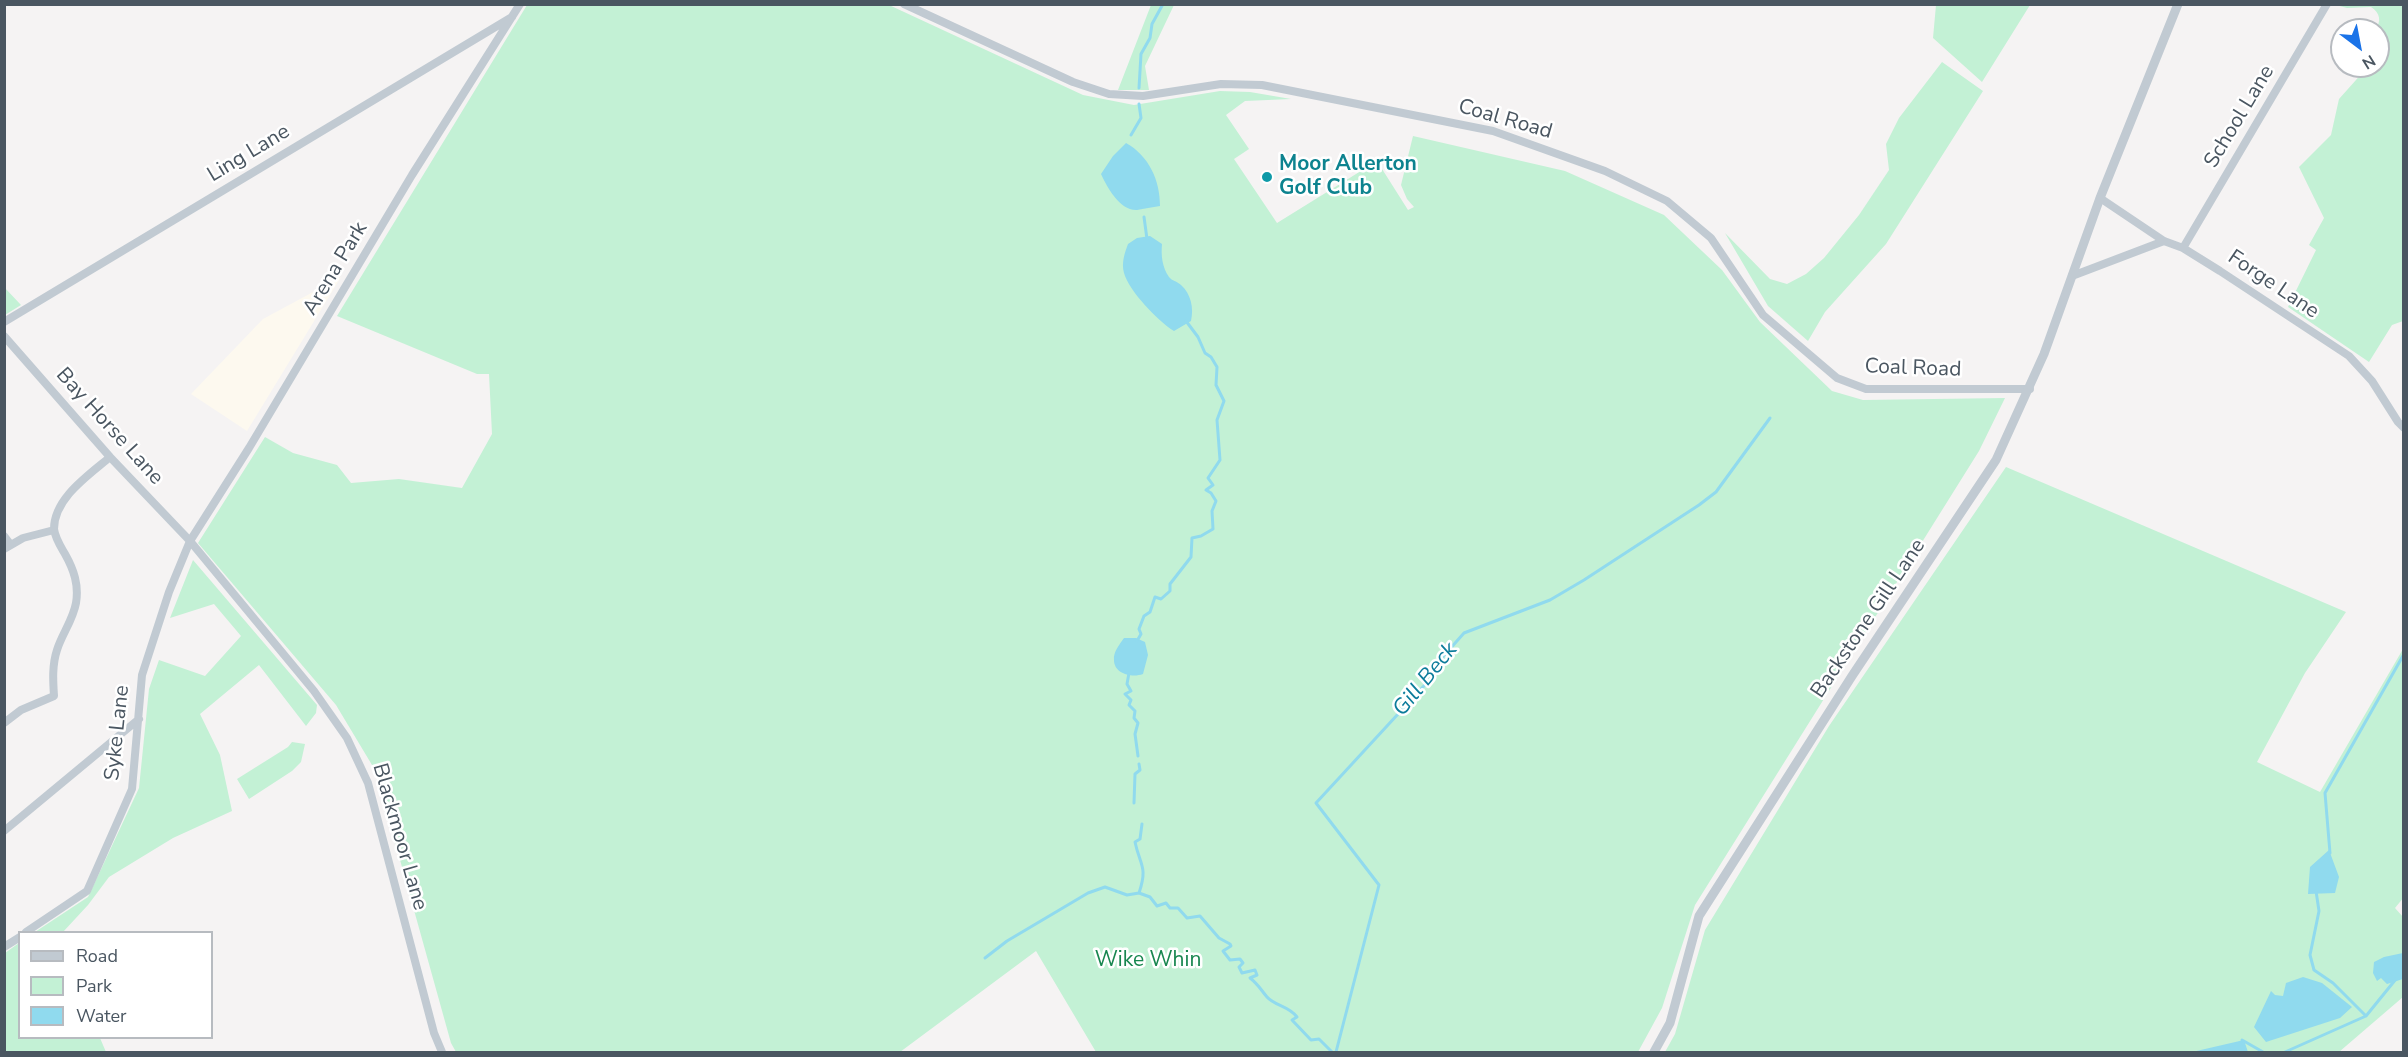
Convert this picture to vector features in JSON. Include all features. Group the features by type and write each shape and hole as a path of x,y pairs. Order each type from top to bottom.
{"street":[{"name":"Arena Park","path":"190,541 249,448 412,175 520,4"},
{"name":"Coal Road","path":"904,4 1073,82 1109,94 1143,96 1221,84 1262,86 1493,131 1605,171 1667,201 1711,238 1763,315 1837,378 1866,389 2030,389"},
{"name":"Backstone Gill Lane","path":"1654,1053 1670,1023 1699,916 1852,676 1990,470 2030,389 2100,198 2178,4"},
{"name":"School Lane","path":"2183,248 2327,4"},
{"name":"Ling Lane","path":"4,322 513,16"},
{"name":"Forge Lane","path":"2100,198 2164,241 2183,248 2349,356 2372,381 2403,428"},
{"path":"2072,276 2164,241"},
{"name":"Bay Horse Lane","path":"4,336 110,457 190,541"},
{"path":"4,723 21,710 54,696 55,657 75,605 77,590 75,574 54,530 60,507 72,490 110,457"},
{"path":"4,536 7,546 36,534 54,530"},
{"name":"Syke Lane","path":"29,931 87,891 132,789 140,719 142,675 169,592 190,541"},
{"name":"Blackmoor Lane","path":"190,541 327,708 358,760 371,793 434,1033 442,1053"},
{"path":"4,831 140,719"},
{"path":"4,947 18,938"}],"shaded area":[{"path":"341,277 247,431 191,394 263,319"}],"green space":[{"path":"1936,4 2030,5 1982,82 1933,38"},
{"name":"Wike Whin","path":"527,5 889,5 1083,95 1134,105 1220,91 1250,92 1291,99 1245,101 1226,115 1249,149 1234,159 1277,223 1377,161 1408,210 1414,207 1407,199 1401,185 1413,136 1565,171 1664,215 1722,270 1760,322 1832,391 1863,400 2005,398 1979,451 1695,905 1662,1008 1638,1052 1096,1052 1036,951 900,1052 456,1052 451,1043 375,770 336,705 198,543 265,437 293,453 337,465 351,483 399,479 462,488 492,434 489,374 477,374 337,316"},
{"path":"1151,5 1174,5 1145,66 1149,90 1118,90"},
{"path":"2336,5 2403,5 2403,321 2392,325 2369,362 2288,307 2316,250 2309,245 2324,218 2299,167 2331,135 2339,99 2358,78 2390,78 2390,18 2379,18 2371,7 2347,8"},
{"path":"1942,62 1983,91 1886,244 1825,312 1808,341 1768,306 1725,233 1770,279 1787,284 1806,274 1824,258 1859,215 1889,170 1886,144 1899,118"},
{"path":"5,288 21,305 5,315"},
{"path":"2006,467 2346,612 2305,673 2257,762 2320,792 2403,649 2404,897 2395,908 2403,917 2403,997 2339,1052 1665,1052 1675,1034 1705,930 1829,726"},
{"path":"193,560 317,705 316,713 306,726 259,665 200,714 220,755 232,811 173,838 109,877 88,905 64,931 37,931 88,897 139,788 149,689 159,660 205,676 241,636 214,604 170,618"},
{"path":"292,742 305,744 301,762 292,771 249,799 237,779 288,747"},
{"path":"18,944 18,1039 100,1039 106,1052 5,1052 5,953"}],"water":[{"path":"1126,143 1141,155 1152,170 1158,187 1160,206 1137,210 1125,207 1115,197 1101,174 1113,156"},
{"path":"1150,236 1162,244 1162,261 1167,273 1184,289 1191,302 1191,321 1174,331 1145,305 1124,273 1123,262 1128,244 1137,238"},
{"path":"1124,638 1136,638 1145,642 1148,655 1143,674 1124,674 1117,669 1115,654"},
{"path":"2329,850 2339,877 2335,893 2308,894 2310,867"},
{"path":"2403,953 2403,979 2387,984 2381,978 2377,981 2373,973 2374,962 2384,957"},
{"path":"2303,977 2322,983 2352,1007 2340,1018 2266,1042 2254,1027 2271,991 2275,995 2283,996 2286,983"},
{"path":"2244,1040 2248,1052 2192,1052"}],"waterway":[{"path":"1139,88 1141,54 1150,38 1152,24 1163,4"},
{"path":"1131,135 1141,118 1139,104"},
{"path":"1144,217 1147,239"},
{"path":"1137,641 1141,634 1139,629 1144,616 1150,612 1155,597 1161,599 1170,591 1170,584 1191,557 1192,538 1213,529 1212,511 1216,501 1206,490 1213,485 1208,478 1220,460 1217,420 1224,401 1216,385 1217,367 1211,357 1205,353 1198,337 1186,321"},
{"name":"Gill Beck","path":"1336,1052 1379,885 1316,803 1434,675 1441,659 1464,633 1550,600 1699,505 1716,492 1770,418"},
{"path":"2330,853 2325,793 2404,654"},
{"path":"1129,673 1127,684 1131,691 1125,694 1131,700 1129,705 1135,711 1134,718 1138,723 1135,734 1138,756"},
{"path":"1134,803 1135,774 1140,770 1139,764"},
{"path":"1142,824 1140,839 1135,842 1143,871 1139,893 1150,897 1157,906 1166,903 1170,908 1178,908 1187,918 1200,916 1219,938 1230,944 1231,946 1223,951 1230,960 1240,959 1243,963 1239,967 1242,973 1255,970 1257,975 1250,978 1267,997 1294,1013 1297,1017 1292,1020 1311,1040 1319,1039 1332,1052"},
{"path":"985,958 1007,941 1088,893 1105,887 1127,895 1139,893"},
{"path":"2316,891 2319,911 2310,955 2314,970 2333,983 2366,1016"},
{"path":"2285,1052 2366,1016 2396,979"},
{"path":"2242,1040 2263,1052"}],"place":[{"name":"Moor Allerton Golf Club","path":"1267,177"}]}
